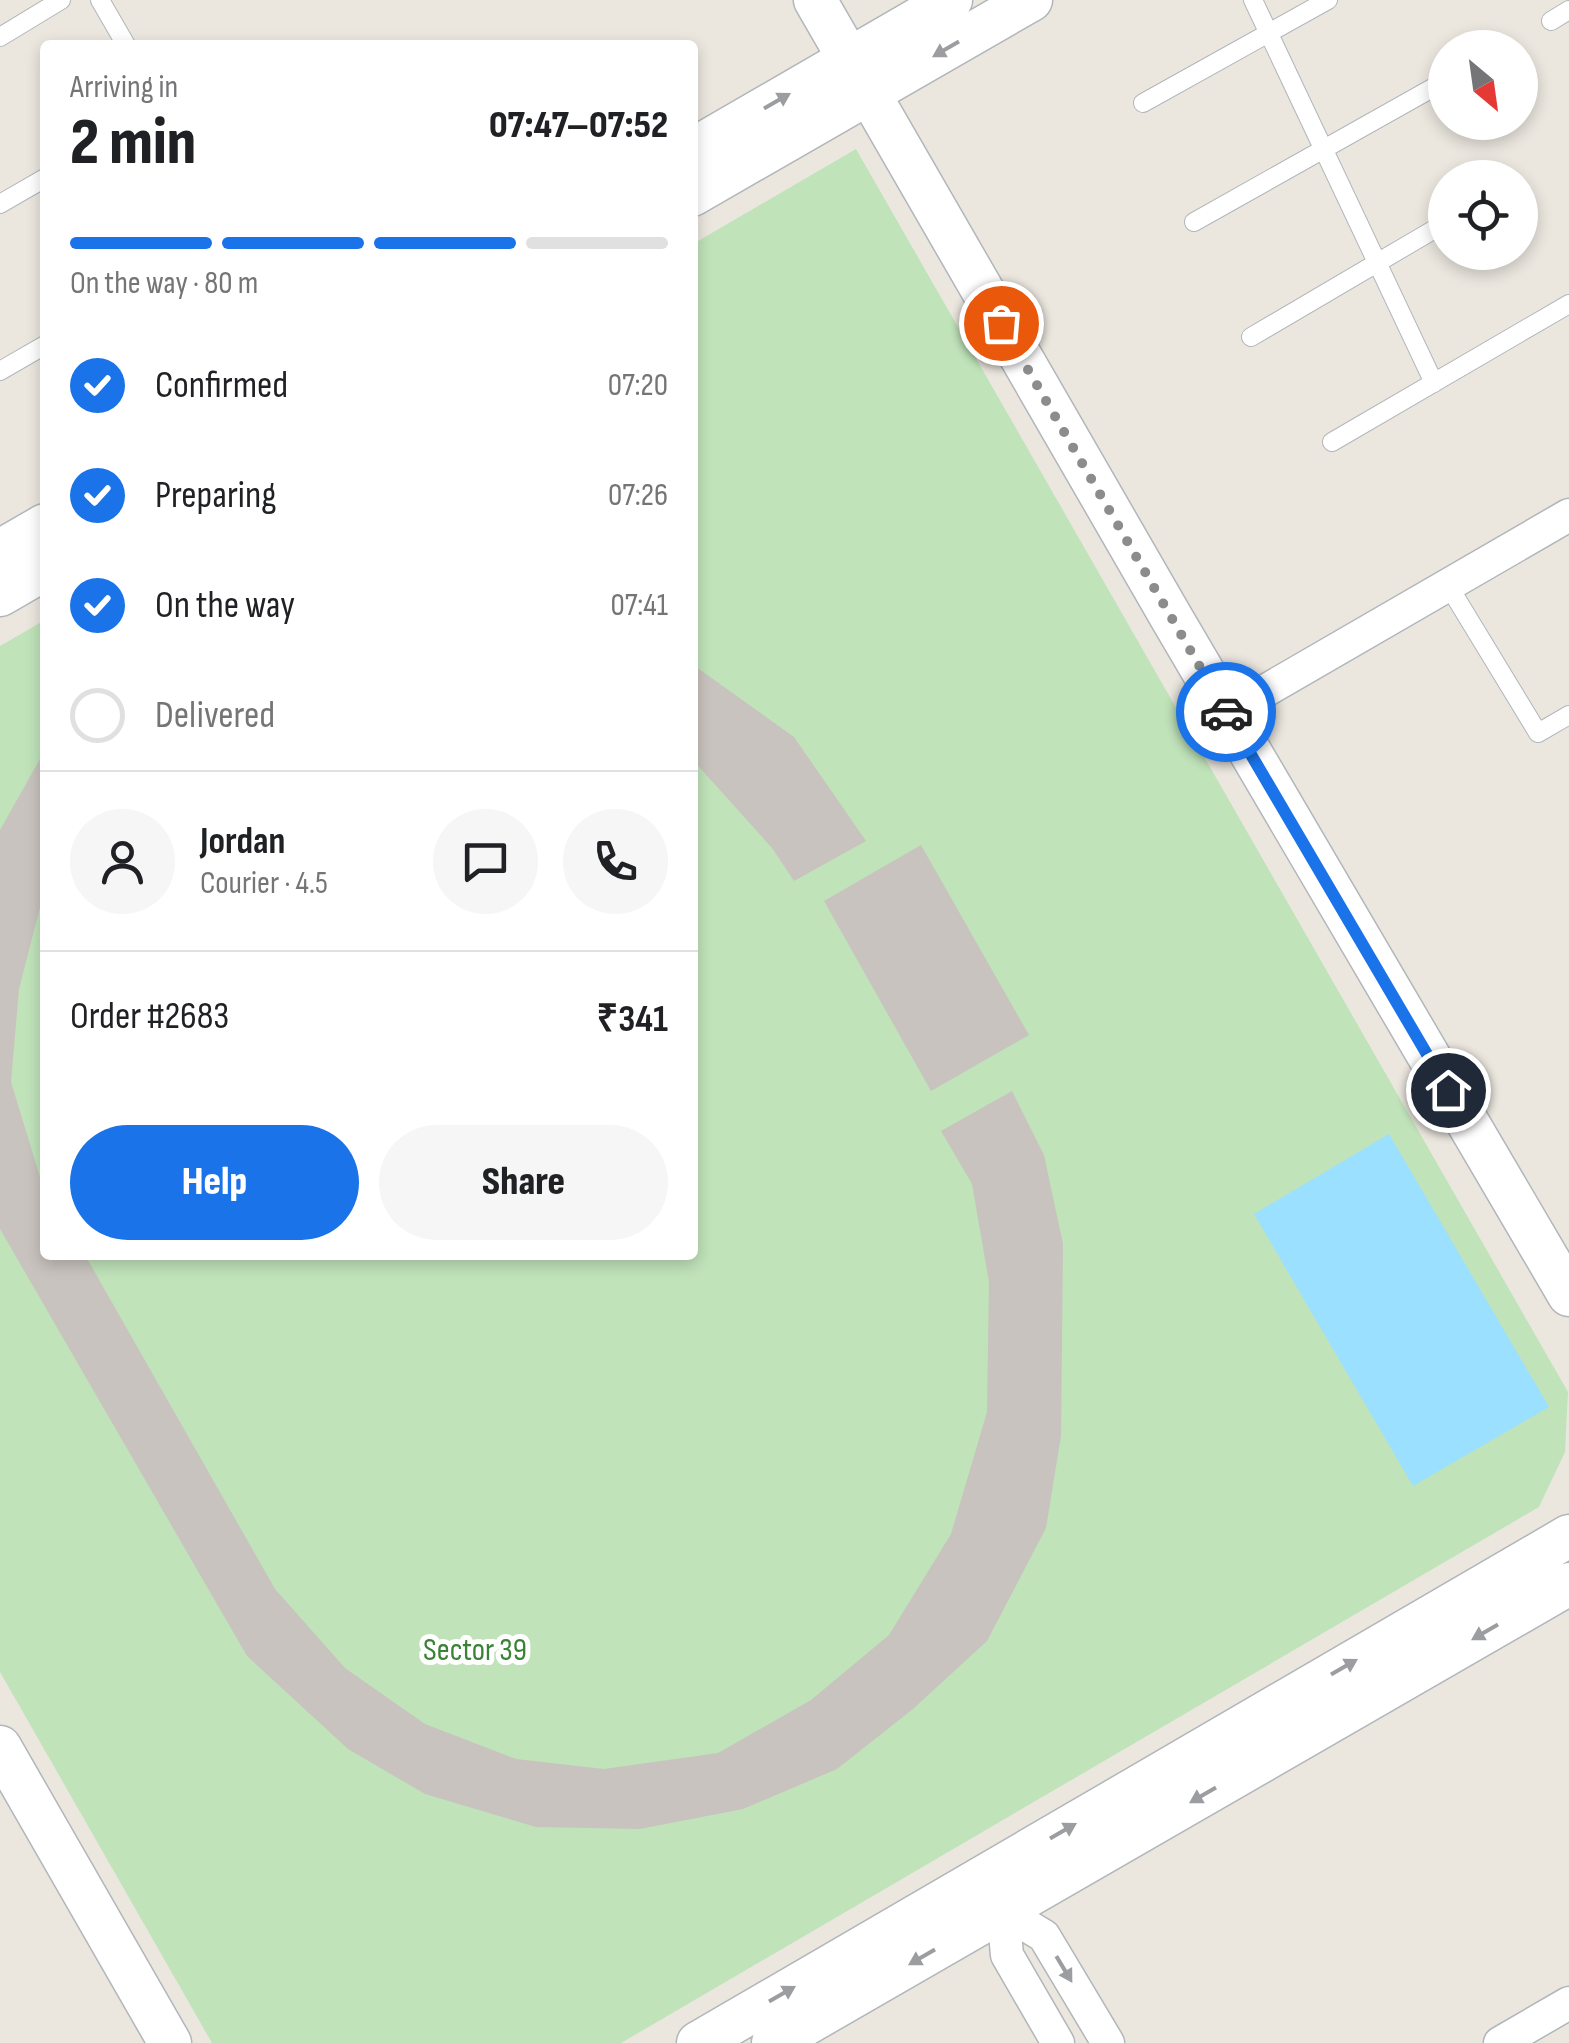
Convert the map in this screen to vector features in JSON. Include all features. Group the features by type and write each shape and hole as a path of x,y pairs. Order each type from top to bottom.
{"street":[{"path":"814,0 1569,1295"},
{"path":"698,192 859,77 951,0"},
{"path":"698,147 1031,0"},
{"path":"1227,713 1569,515"},
{"path":"0,551 40,528"},
{"path":"0,595 40,572"},
{"path":"698,2043 1569,1536"},
{"path":"774,2043 1569,1584"},
{"path":"0,1747 170,2043"},
{"path":"1003,1910 1006,1956 1058,2043"},
{"path":"1003,1910 1044,1936 1108,2043"},
{"path":"1500,2043 1567,2008"}],"lane":[{"path":"0,37 61,0"},
{"path":"100,0 123,40"},
{"path":"1254,0 1434,383"},
{"path":"1143,104 1328,0"},
{"path":"1551,21 1569,10"},
{"path":"1194,222 1428,90"},
{"path":"0,204 40,181"},
{"path":"1251,337 1428,233"},
{"path":"1332,442 1569,304"},
{"path":"0,371 40,348"},
{"path":"1448,585 1538,733 1569,715"}],"green space":[{"name":"Sector 39","path":"856,149 1568,1392 1565,1452 1539,1507 621,2043 212,2043 0,1672 0,646 40,623 40,1260 698,1260 698,241"}],"water":[{"path":"1389,1134 1549,1407 1413,1486 1254,1214"}],"building":[{"path":"698,668 794,737 866,841 794,881 772,848 698,766"},
{"path":"40,759 40,907 19,989 11,1082 40,1177 40,1260 88,1260 275,1589 345,1668 425,1724 516,1759 604,1769 718,1753 811,1700 889,1635 951,1534 987,1412 989,1282 972,1184 941,1131 1012,1091 1044,1155 1063,1244 1061,1436 1046,1528 987,1641 913,1709 837,1769 743,1809 640,1829 536,1827 425,1794 348,1749 247,1656 0,1229 0,830"},
{"path":"921,845 1029,1035 931,1091 824,901"}],"way so far":[{"path":"1001,323 1226,712"}],"route":[{"path":"1226,712 1448,1090"}]}
